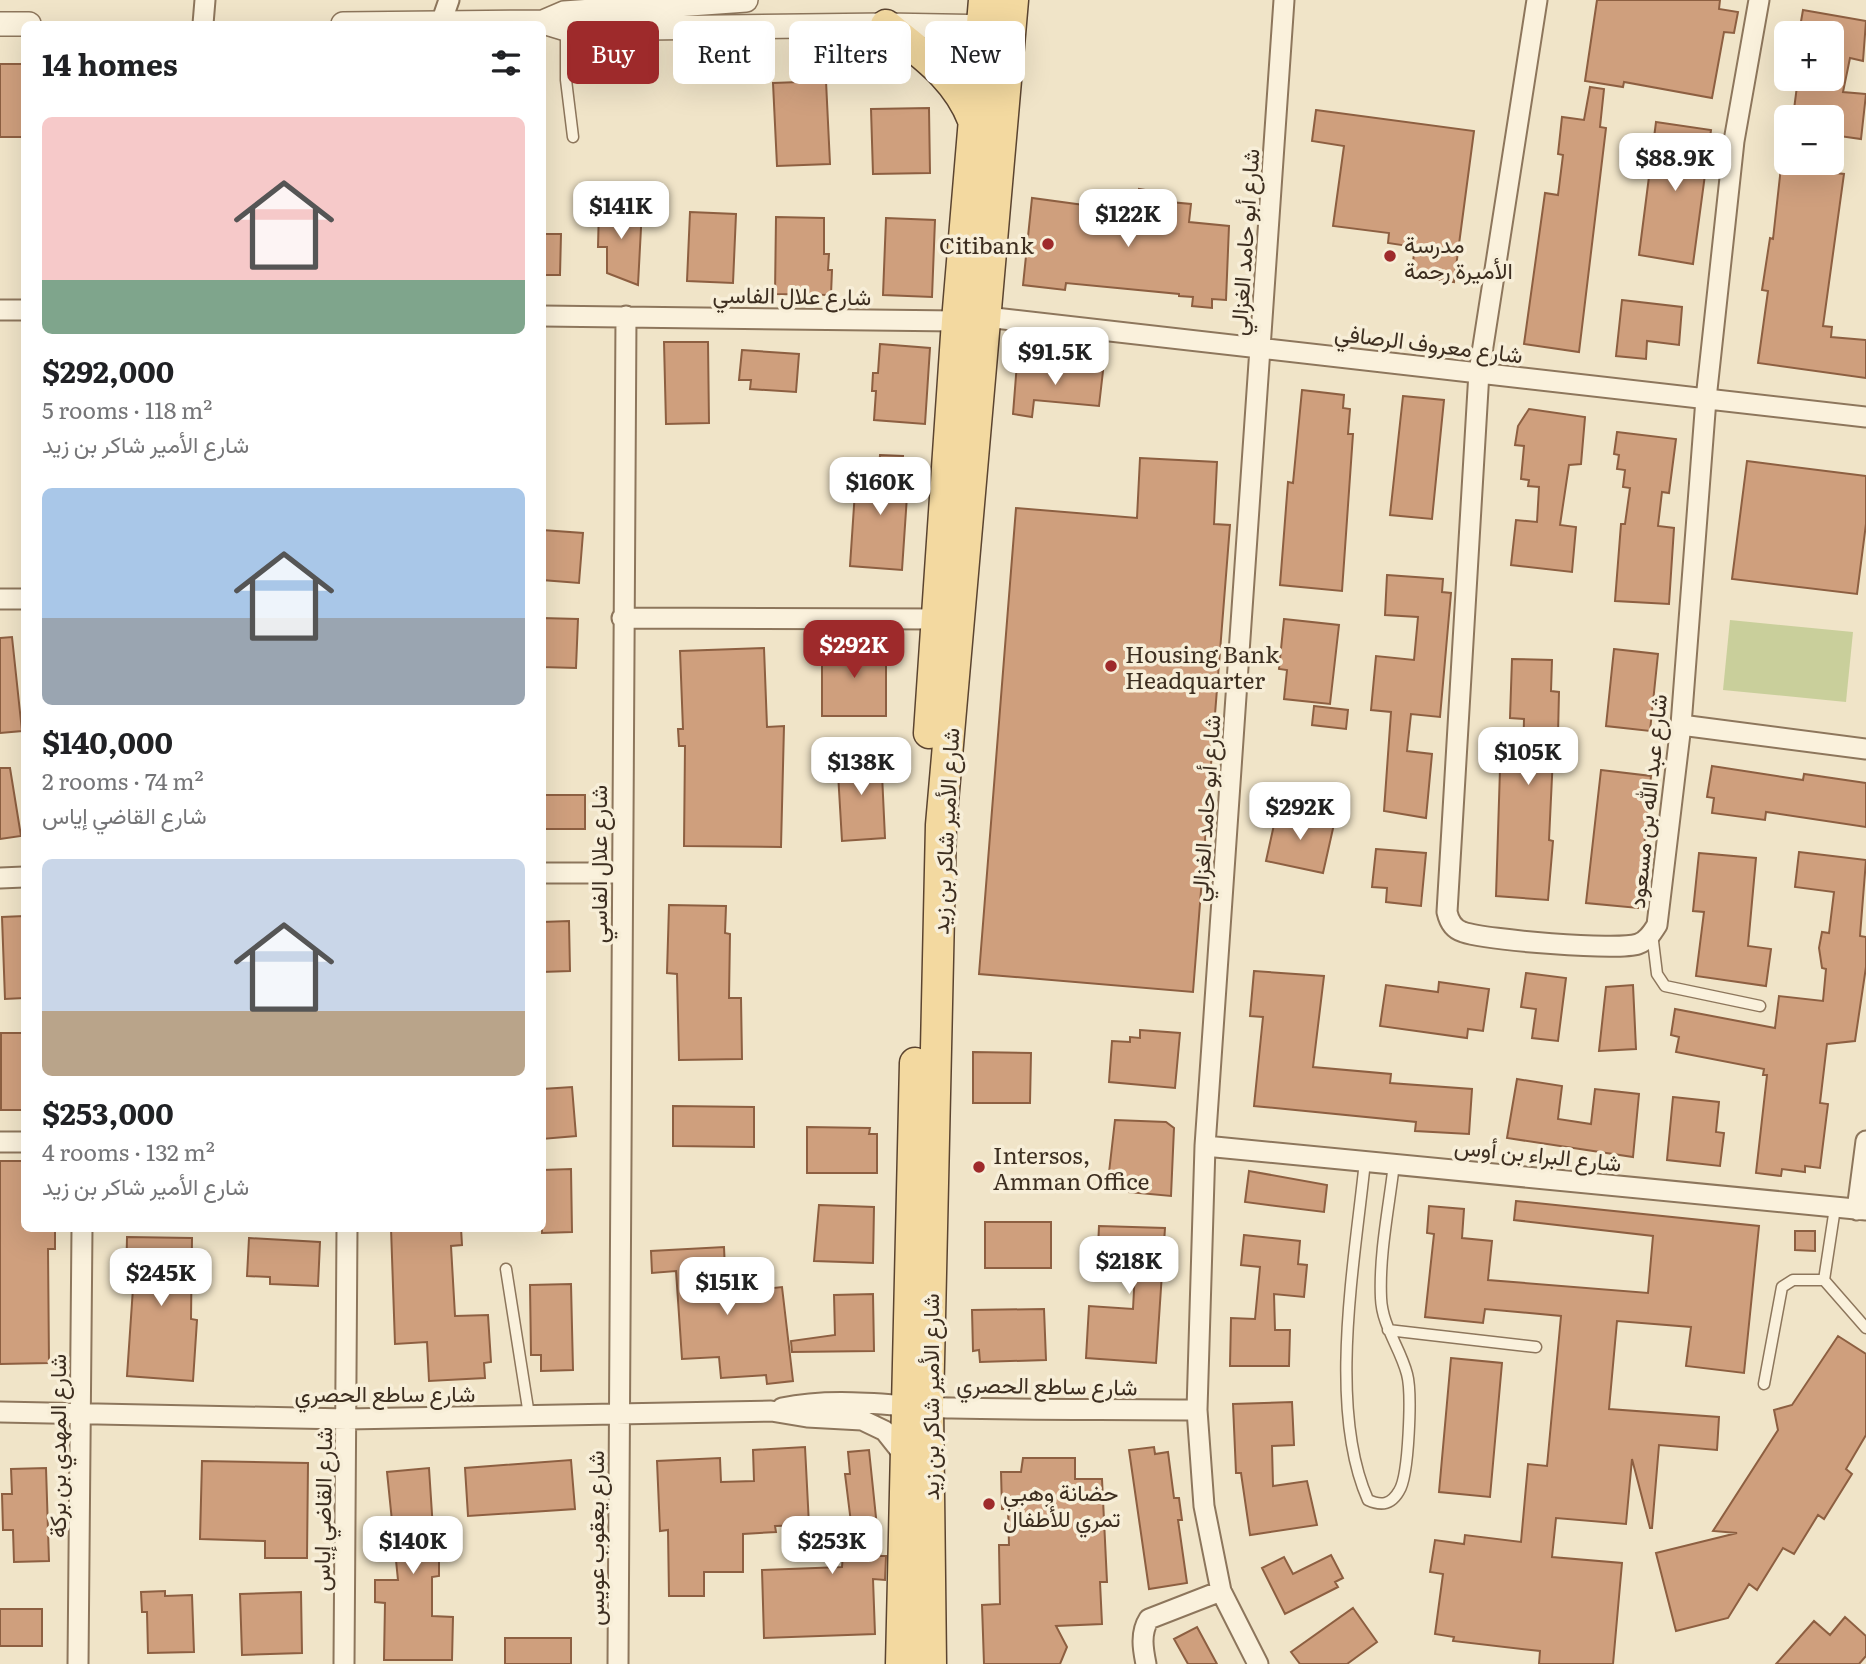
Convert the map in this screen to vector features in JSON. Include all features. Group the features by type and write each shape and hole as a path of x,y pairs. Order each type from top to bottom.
{"main road":[{"name":"شارع الأمير شاكر بن زيد","path":"971,319 973,120 983,14"},
{"name":"شارع الأمير شاكر بن زيد","path":"931,1664 917,1407 922,826 948,619 971,319 1012,14"},
{"path":"911,45 954,84 973,120"},
{"name":"شارع الأمير شاكر بن زيد","path":"901,1664 904,1455 917,1407"}],"street":[{"path":"204,21 205,0"},
{"path":"442,21 449,0"},
{"path":"545,21 564,13 746,0"},
{"name":"شارع أبو حامد الغزالي","path":"1258,1664 1221,1591 1204,1506 1197,1410 1205,1146 1284,0"},
{"path":"1479,372 1537,0"},
{"name":"شارع عبد الله بن مسعود","path":"1479,372 1446,901 1450,922 1462,932 1587,945 1638,944 1652,933 1657,925 1681,725 1706,399 1734,141 1759,0"},
{"path":"911,22 983,14 1012,14"},
{"path":"546,23 566,29 789,26"},
{"path":"0,24 21,24"},
{"path":"0,310 21,310"},
{"name":"شارع علال الفاسي","path":"546,316 971,319"},
{"name":"شارع علال الفاسي","path":"618,1412 626,316"},
{"name":"شارع معروف الرصافي","path":"971,319 1260,347 1866,417"},
{"path":"0,599 21,599"},
{"path":"622,618 948,619"},
{"path":"1681,725 1866,749"},
{"path":"546,873 621,873"},
{"path":"0,878 21,877"},
{"path":"1861,1210 1866,1141"},
{"path":"0,1142 21,1142"},
{"name":"شارع البراء بن أوس","path":"1205,1146 1861,1210"},
{"name":"شارع المهدي بن بركة","path":"78,1664 82,1232"},
{"name":"شارع القاضي إياس","path":"344,1664 348,1232"},
{"name":"شارع ساطع الحصري","path":"771,1411 807,1403 840,1402 917,1407 1197,1410"},
{"name":"شارع ساطع الحصري","path":"0,1412 347,1419 771,1411 807,1417 862,1420 886,1431 904,1455"},
{"name":"شارع يعقوب عويس","path":"618,1412 618,1664"},
{"path":"1146,1664 1142,1647 1144,1626 1149,1619 1221,1591"}],"lane":[{"path":"566,29 566,80 573,136"},
{"path":"1652,933 1657,974 1665,986 1760,1006"},
{"path":"1365,1160 1347,1361 1350,1438 1359,1481 1367,1500 1378,1504 1388,1503 1401,1490 1407,1454 1410,1392 1404,1366 1388,1330 1381,1296 1394,1164"},
{"path":"1824,1280 1835,1208"},
{"path":"506,1269 529,1415"},
{"path":"1764,1384 1782,1287 1793,1280 1824,1280 1866,1328"},
{"path":"1388,1330 1536,1347"}],"green space":[{"path":"1730,620 1853,632 1846,702 1723,690"}],"building":[{"path":"1597,0 1720,0 1719,9 1738,12 1734,33 1724,32 1712,98 1624,82 1623,87 1585,81"},
{"path":"1803,10 1866,21 1863,61 1850,58 1844,87 1844,21 1801,21"},
{"path":"0,64 21,64 21,137 0,137"},
{"path":"775,83 826,84 830,164 777,166"},
{"path":"1590,87 1604,89 1600,127 1606,128 1579,352 1524,344 1545,193 1558,195 1563,155 1558,154 1562,117 1584,120"},
{"path":"1796,91 1866,94 1861,139 1844,137 1844,105 1795,105"},
{"path":"929,108 930,173 873,174 871,109"},
{"path":"1316,110 1474,131 1454,282 1411,276 1415,247 1388,243 1389,233 1333,226 1344,146 1312,141"},
{"path":"1656,122 1711,130 1693,264 1639,255"},
{"path":"1780,175 1844,175 1823,326 1832,327 1831,337 1866,340 1866,378 1758,363 1768,291 1762,290 1770,238 1773,239"},
{"path":"1139,189 1171,194 1170,202 1191,204 1189,222 1229,226 1226,300 1212,299 1212,308 1192,306 1193,297 1179,294 1066,283 1065,290 1023,285 1032,198 1135,212"},
{"path":"599,207 642,209 638,285 607,273 607,247 598,247"},
{"path":"690,212 736,214 733,283 687,281"},
{"path":"776,217 824,218 824,254 829,254 828,270 832,270 831,295 775,294"},
{"path":"886,218 935,220 932,297 883,295"},
{"path":"546,234 561,234 560,275 546,275"},
{"path":"1622,300 1682,307 1679,345 1647,341 1646,359 1616,356"},
{"path":"664,342 708,342 709,423 666,424"},
{"path":"880,344 930,348 925,424 874,420 876,391 872,391 873,373 878,373"},
{"path":"742,350 799,354 796,392 750,389 751,380 739,380"},
{"path":"1017,363 1103,371 1099,406 1034,400 1032,417 1013,414"},
{"path":"1302,390 1344,395 1343,408 1350,409 1348,434 1353,434 1342,591 1280,585 1288,482 1293,483"},
{"path":"1403,396 1444,400 1432,519 1390,515"},
{"path":"1529,409 1585,417 1581,464 1569,465 1560,525 1576,527 1572,572 1511,565 1516,520 1537,522 1539,487 1528,486 1529,480 1521,479 1524,446 1515,445 1518,426"},
{"path":"1617,432 1676,439 1669,493 1662,492 1658,526 1674,528 1669,604 1615,601 1621,524 1625,524 1630,488 1623,487 1625,470 1617,469 1619,455 1614,454"},
{"path":"880,455 903,456 901,480 908,481 902,570 850,566 856,476 878,478"},
{"name":"Housing Bank Headquarter","path":"1140,458 1217,462 1214,524 1230,525 1193,992 979,974 1016,508 1137,518"},
{"path":"1747,461 1866,476 1866,524 1857,594 1732,579"},
{"path":"546,530 583,533 579,583 546,580"},
{"path":"1387,575 1443,579 1442,592 1451,593 1440,717 1411,714 1407,751 1432,754 1426,818 1384,811 1391,712 1371,710 1376,656 1414,660 1418,617 1385,615"},
{"path":"546,618 578,619 576,668 546,667"},
{"path":"1284,619 1339,625 1330,704 1284,699 1287,670 1279,669"},
{"path":"12,637 21,731 0,733 0,638"},
{"path":"822,643 886,643 886,716 822,716"},
{"path":"764,648 767,727 784,726 781,847 684,846 685,746 679,746 678,729 683,729 680,651"},
{"path":"1614,649 1658,654 1650,731 1606,726"},
{"path":"1512,659 1552,660 1551,691 1559,692 1558,735 1554,735 1549,840 1553,841 1548,900 1496,896 1500,769 1508,769 1508,756 1523,757 1524,719 1510,718"},
{"path":"1314,706 1348,710 1346,729 1312,725"},
{"path":"881,753 885,838 842,841 837,756"},
{"path":"1712,766 1803,780 1804,774 1866,783 1866,827 1766,812 1765,820 1712,813 1714,798 1707,797"},
{"path":"0,768 10,768 21,836 0,839"},
{"path":"1601,770 1651,776 1638,908 1586,903"},
{"path":"546,795 585,795 585,829 546,829"},
{"path":"1277,811 1334,824 1323,873 1266,861"},
{"path":"1376,849 1426,853 1421,906 1386,902 1387,888 1372,887"},
{"path":"1799,852 1866,860 1860,936 1866,937 1866,967 1855,1041 1827,1044 1820,1103 1828,1104 1820,1168 1805,1166 1805,1172 1782,1169 1781,1176 1756,1173 1767,1075 1763,1075 1764,1069 1676,1052 1679,1037 1671,1035 1675,1009 1775,1028 1779,996 1823,1001 1826,969 1822,968 1819,948 1822,932 1829,933 1834,892 1795,887"},
{"path":"1699,853 1756,858 1748,946 1771,949 1766,986 1696,976 1704,912 1693,911"},
{"path":"669,905 726,906 725,933 730,934 729,998 741,998 742,1059 679,1060 677,974 667,973"},
{"path":"21,916 21,998 5,999 2,917"},
{"path":"569,921 570,971 546,972 546,922"},
{"path":"1254,971 1324,976 1313,1067 1391,1074 1390,1083 1472,1089 1469,1134 1415,1131 1416,1122 1254,1106 1263,1017 1250,1016"},
{"path":"1526,973 1566,978 1558,1041 1532,1038 1536,1009 1521,1007"},
{"path":"1439,982 1489,989 1483,1031 1468,1029 1467,1038 1380,1026 1386,985 1438,992"},
{"path":"1633,985 1636,1049 1599,1051 1606,987"},
{"path":"1140,1030 1180,1033 1175,1088 1109,1082 1112,1041 1130,1042 1130,1037 1140,1038"},
{"path":"1,1033 21,1033 21,1110 1,1110"},
{"path":"973,1052 1031,1053 1030,1103 973,1103"},
{"path":"1517,1079 1562,1086 1558,1119 1591,1124 1595,1089 1639,1094 1633,1157 1507,1138"},
{"path":"572,1087 576,1136 546,1139 546,1089"},
{"path":"1673,1097 1719,1102 1716,1132 1724,1133 1720,1166 1667,1160"},
{"path":"673,1106 754,1107 754,1147 673,1146"},
{"path":"1115,1120 1166,1122 1174,1128 1171,1196 1107,1190"},
{"path":"807,1127 870,1128 869,1134 877,1134 877,1173 807,1173"},
{"path":"0,1161 21,1161 21,1232 55,1232 55,1249 48,1249 49,1363 0,1364"},
{"path":"571,1169 572,1232 542,1233 546,1232 546,1170"},
{"path":"1249,1171 1327,1185 1324,1212 1245,1202"},
{"path":"1516,1201 1759,1226 1744,1373 1686,1366 1691,1327 1617,1321 1609,1409 1719,1417 1717,1450 1659,1445 1652,1528 1632,1459 1626,1524 1556,1518 1552,1557 1622,1563 1613,1664 1539,1664 1540,1651 1453,1641 1454,1637 1435,1634 1443,1574 1430,1572 1435,1540 1464,1544 1465,1535 1521,1542 1528,1464 1547,1466 1561,1316 1485,1309 1483,1323 1425,1317 1434,1234 1427,1233 1429,1206 1464,1209 1462,1238 1492,1241 1488,1280 1648,1293 1653,1236 1514,1220"},
{"path":"819,1205 874,1207 873,1263 814,1261"},
{"path":"985,1222 1051,1222 1051,1268 985,1268"},
{"path":"1099,1226 1165,1228 1156,1363 1086,1358 1089,1306 1133,1309 1135,1271 1097,1270"},
{"path":"1795,1231 1815,1231 1815,1251 1795,1250"},
{"path":"391,1232 461,1232 462,1245 451,1246 455,1316 488,1315 491,1362 484,1363 485,1378 429,1381 427,1342 395,1344"},
{"path":"1244,1235 1300,1241 1298,1264 1307,1265 1304,1297 1274,1294 1275,1330 1290,1330 1289,1366 1230,1366 1231,1318 1255,1319 1260,1267 1241,1265"},
{"path":"127,1237 192,1238 191,1319 197,1320 193,1381 127,1376 133,1288 126,1287"},
{"path":"249,1238 320,1242 318,1286 270,1284 270,1277 247,1276"},
{"path":"724,1247 726,1293 782,1287 793,1381 767,1384 766,1375 721,1378 719,1357 682,1359 676,1271 652,1273 651,1251"},
{"path":"571,1284 573,1370 541,1371 541,1355 531,1355 530,1285"},
{"path":"873,1294 874,1351 792,1352 791,1341 835,1335 834,1295"},
{"path":"1044,1309 1046,1360 980,1362 979,1350 973,1351 972,1310"},
{"path":"1838,1336 1866,1354 1866,1435 1846,1469 1852,1474 1824,1519 1818,1515 1794,1554 1783,1548 1757,1590 1749,1584 1728,1618 1676,1631 1656,1553 1737,1533 1713,1531 1778,1430 1774,1410 1792,1405"},
{"path":"1451,1358 1502,1363 1490,1497 1439,1492"},
{"path":"1292,1402 1294,1445 1272,1446 1273,1486 1307,1481 1317,1525 1250,1535 1241,1473 1236,1473 1233,1404"},
{"path":"805,1447 809,1525 775,1526 776,1532 743,1534 743,1572 704,1572 704,1596 669,1596 668,1530 660,1531 657,1461 720,1458 721,1482 754,1481 753,1450"},
{"path":"1154,1447 1155,1454 1168,1452 1174,1498 1179,1498 1182,1520 1178,1520 1187,1583 1149,1589 1129,1450"},
{"path":"869,1450 880,1556 886,1556 885,1580 873,1579 875,1634 764,1638 762,1570 842,1567 843,1554 855,1555 845,1474 850,1474 848,1452"},
{"path":"1023,1458 1075,1458 1075,1479 1102,1479 1107,1582 1100,1582 1102,1624 1056,1626 1067,1647 1060,1664 984,1664 982,1605 1000,1604 999,1545 1009,1545 1008,1509 1002,1509 1001,1472 1021,1472"},
{"path":"571,1460 575,1509 468,1516 465,1468"},
{"path":"202,1461 308,1463 307,1558 265,1558 265,1541 200,1539"},
{"path":"46,1468 49,1561 14,1562 13,1530 3,1530 2,1494 12,1494 11,1469"},
{"path":"429,1468 435,1560 439,1560 439,1576 432,1577 432,1616 453,1617 452,1660 384,1660 385,1603 375,1602 375,1580 398,1580 387,1472"},
{"path":"1331,1555 1343,1578 1335,1582 1338,1587 1285,1614 1262,1568 1284,1557 1293,1574"},
{"path":"165,1591 165,1596 192,1595 194,1652 148,1653 147,1612 142,1612 141,1592"},
{"path":"301,1592 302,1653 242,1655 240,1594"},
{"path":"1353,1608 1377,1642 1347,1664 1300,1664 1291,1652"},
{"path":"0,1609 42,1609 42,1646 0,1646"},
{"path":"1845,1617 1866,1636 1866,1656 1859,1664 1776,1664 1814,1621 1830,1635"},
{"path":"1197,1627 1217,1664 1188,1664 1174,1639"},
{"path":"505,1638 571,1638 571,1664 505,1664"}],"place":[{"name":"Citibank","path":"1048,244"},
{"name":"مدرسة الأميرة رحمة","path":"1390,256"},
{"name":"Housing Bank Headquarter","path":"1111,666"},
{"name":"Intersos, Amman Office","path":"979,1167"},
{"name":"حضانة وهبي تمري للأطفال","path":"989,1504"}]}
